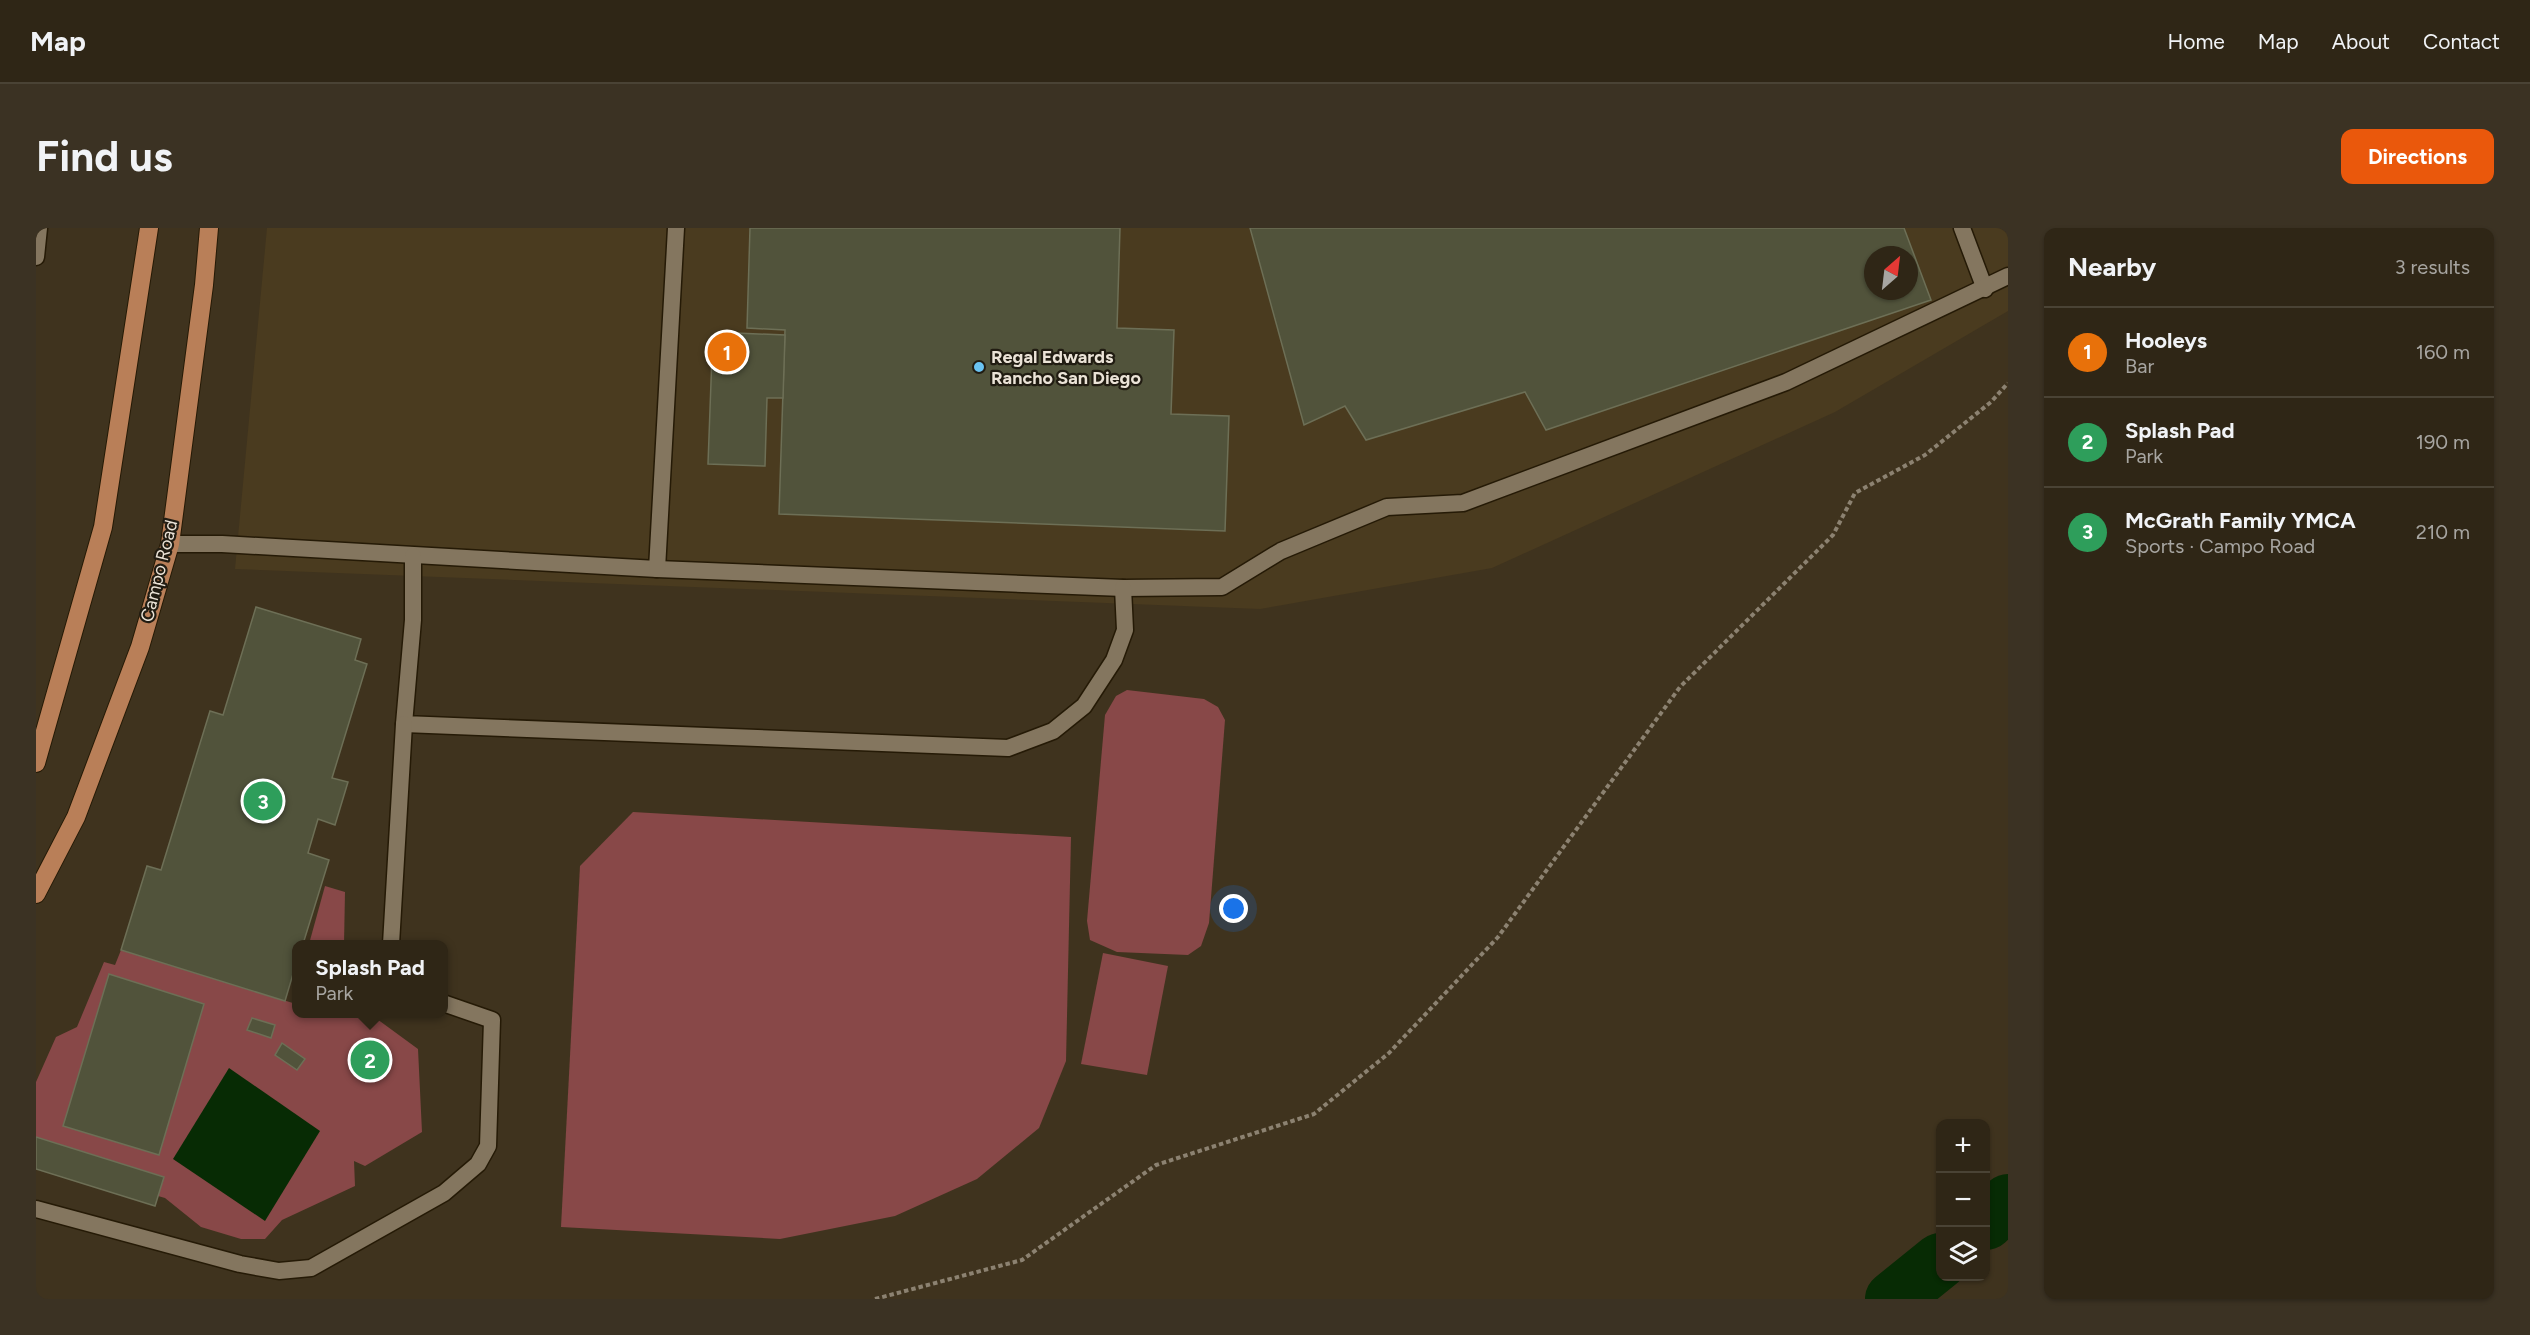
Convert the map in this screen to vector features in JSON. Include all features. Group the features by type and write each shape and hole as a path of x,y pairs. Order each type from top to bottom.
{"highway":[{"path":"36,763 103,527 149,228"},
{"name":"Campo Road","path":"36,894 80,807 140,647 170,544 204,285 209,228"}],"lane":[{"path":"36,257 39,228"},
{"path":"657,569 676,228"},
{"path":"1962,228 1985,289"},
{"path":"170,544 222,544 657,569 1123,588 1222,587 1281,551 1387,507 1463,503 1786,382 1985,289 2008,276"},
{"path":"391,940 404,724 413,620 413,556"},
{"path":"404,724 1008,748 1053,730 1084,706 1114,660 1125,630 1123,588"},
{"path":"36,1209 240,1264 279,1271 311,1268 444,1193 478,1164 488,1146 492,1020 448,1004"}],"path":[{"path":"876,1299 1022,1260 1156,1165 1314,1114 1389,1053 1498,937 1680,687 1833,535 1855,493 1924,455 1991,402 2008,383"}],"shaded area":[{"path":"267,228 2008,228 2008,311 1835,412 1492,568 1260,609 235,569"},
{"path":"1127,690 1204,699 1218,707 1225,720 1209,923 1201,946 1188,955 1117,952 1090,940 1087,921 1105,715 1116,696"},
{"path":"633,812 1071,837 1066,1061 1039,1128 977,1179 895,1216 780,1239 561,1227 580,866"},
{"path":"325,886 345,892 344,940 310,940"},
{"path":"121,950 292,1003 292,1018 377,1019 418,1049 422,1132 365,1166 354,1161 355,1186 282,1220 265,1239 241,1239 201,1227 165,1198 158,1196 155,1206 36,1169 36,1082 56,1037 77,1027 104,962 115,965"},
{"path":"1103,953 1168,966 1147,1075 1081,1064"},
{"path":"229,1068 320,1131 265,1221 173,1159"}],"building":[{"name":"Regal Edwards Rancho San Diego","path":"750,228 1120,228 1117,328 1174,330 1171,414 1229,416 1225,531 779,514 785,330 747,328"},
{"path":"1250,228 1904,228 1911,246 1864,246 1864,300 1918,300 1918,265 1931,300 1546,430 1525,392 1366,440 1345,406 1304,425"},
{"path":"736,333 785,335 783,398 767,398 765,466 708,464 712,355"},
{"path":"256,607 361,639 355,660 367,664 332,778 348,782 335,825 318,819 308,853 329,860 304,940 292,940 292,977 285,1001 121,950 147,866 161,870 210,711 223,715"},
{"path":"109,974 204,1004 159,1155 63,1126"},
{"path":"252,1018 275,1025 271,1038 247,1030"},
{"path":"282,1043 305,1059 297,1070 275,1055"},
{"path":"36,1137 164,1177 155,1206 36,1169"}],"waterway":[{"path":"1990,1218 2008,1202"},
{"path":"1893,1299 1936,1264"}],"place":[{"name":"Hooleys","path":"727,352"},
{"name":"Regal Edwards Rancho San Diego","path":"979,367"},
{"name":"McGrath Family YMCA","path":"263,801"},
{"name":"Splash Pad","path":"370,1060"}]}
